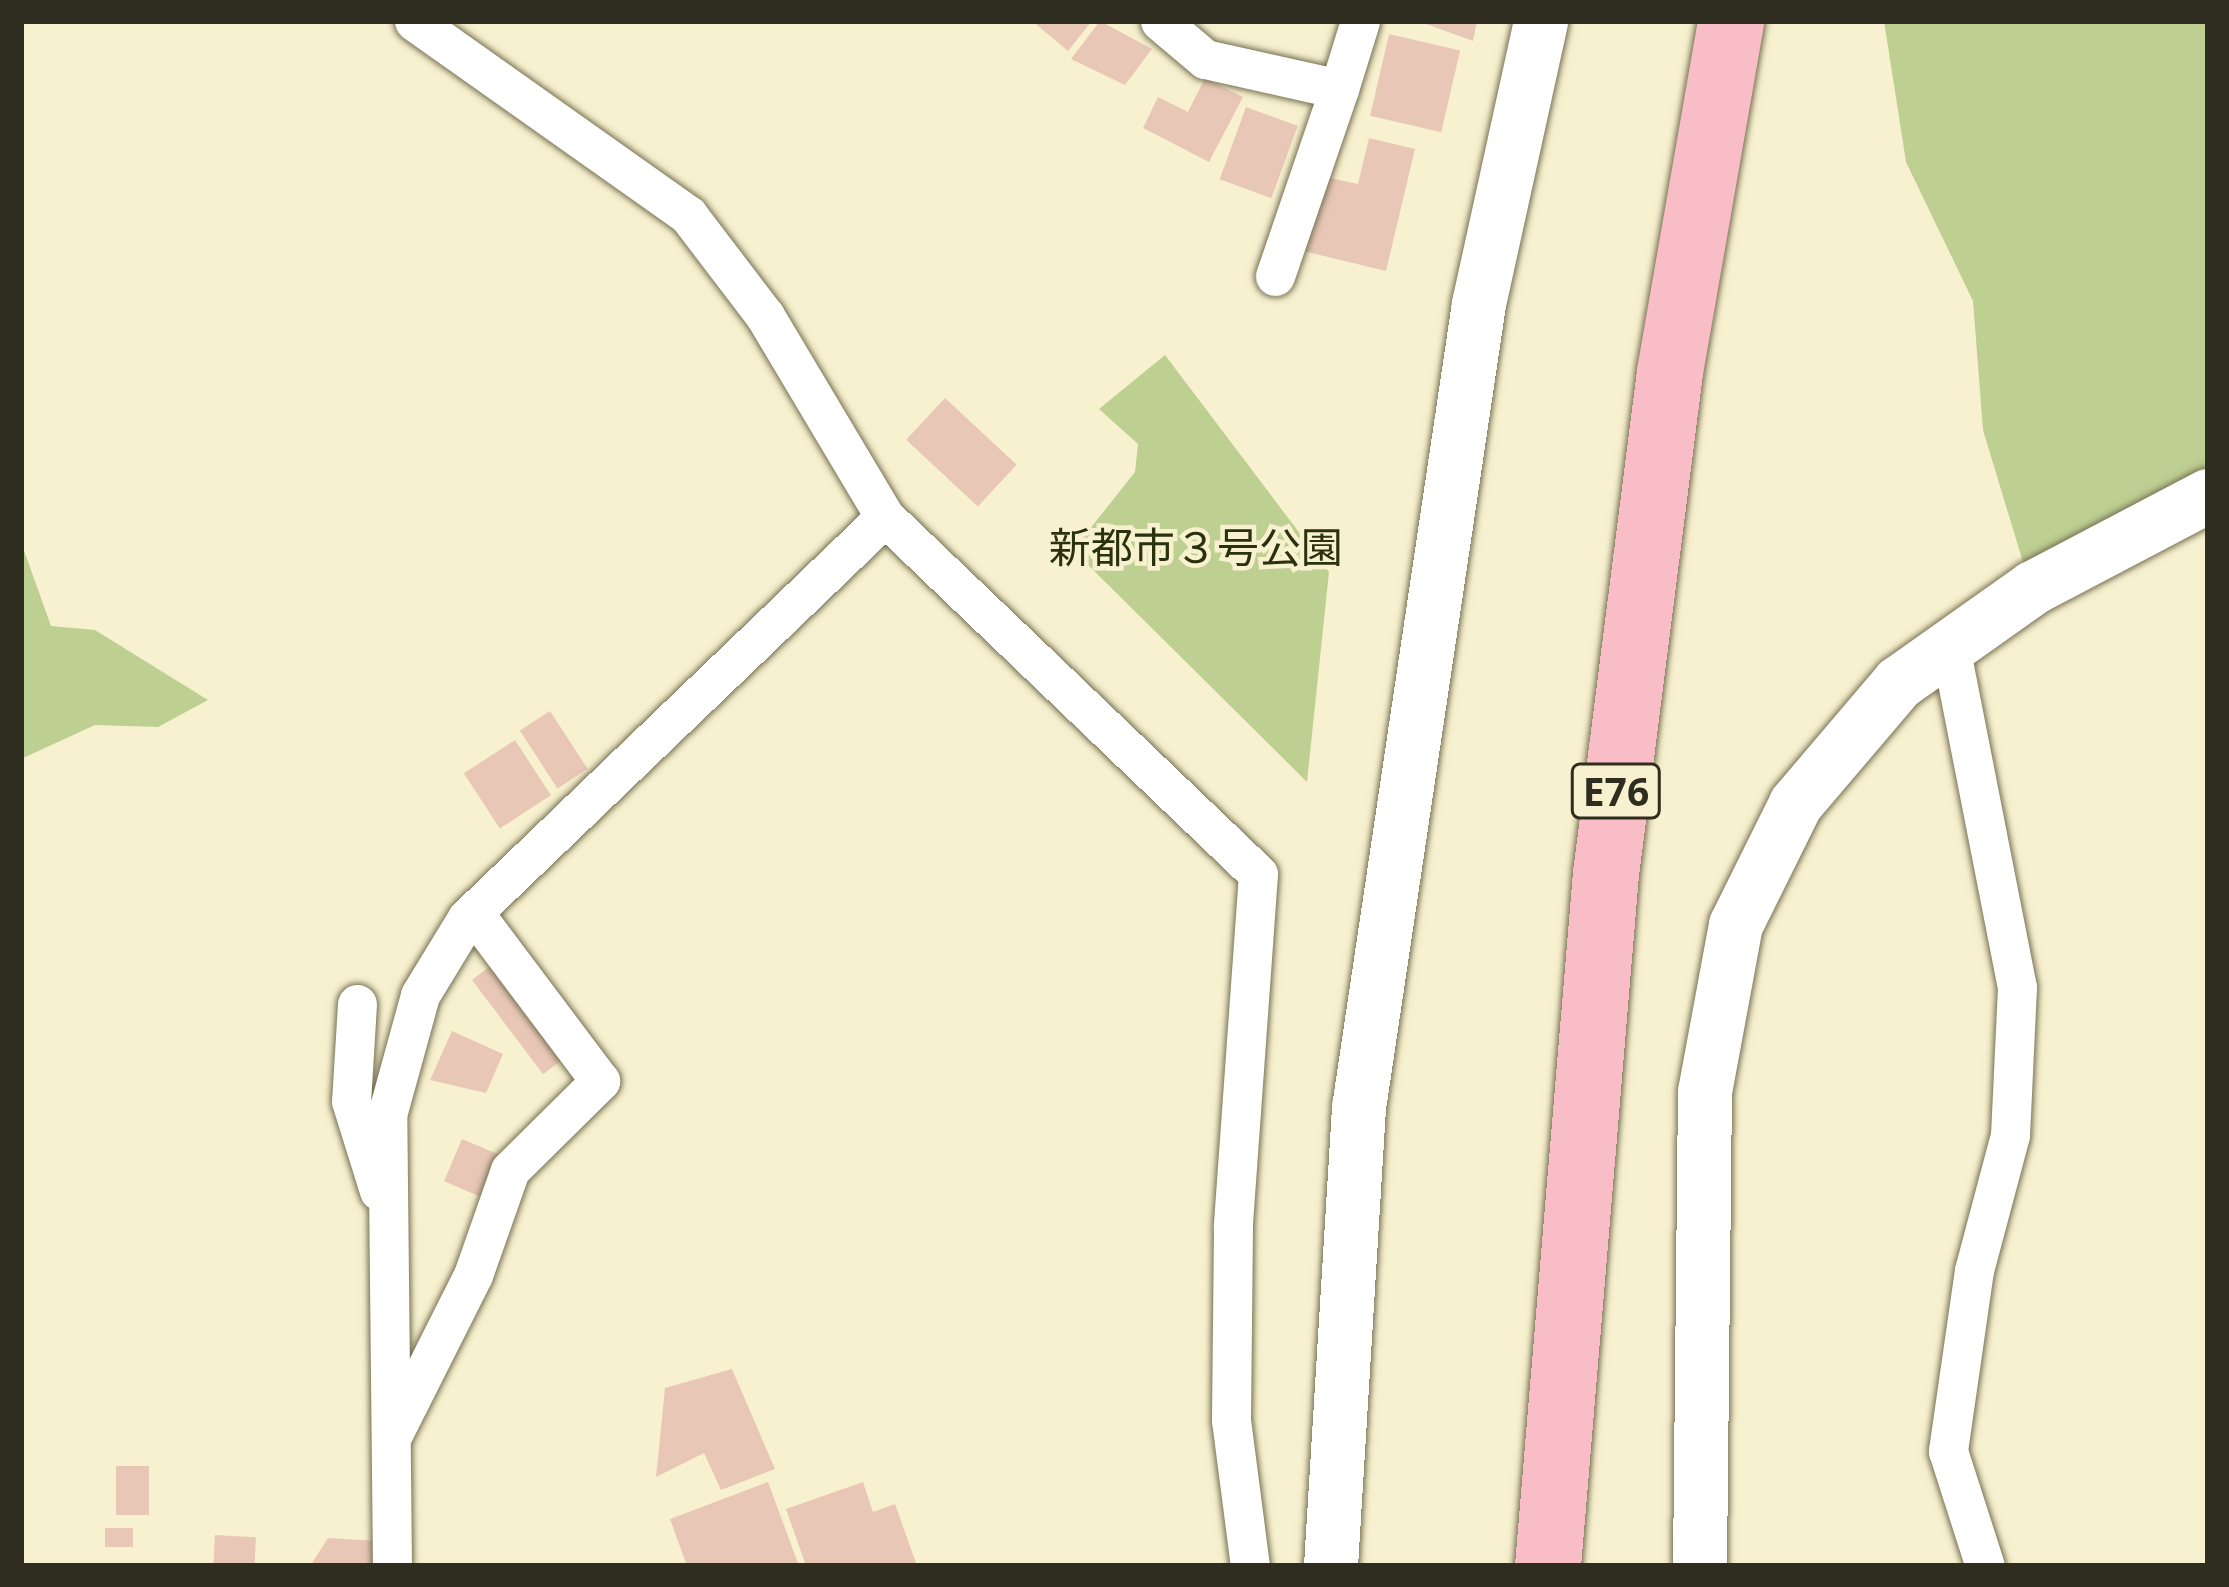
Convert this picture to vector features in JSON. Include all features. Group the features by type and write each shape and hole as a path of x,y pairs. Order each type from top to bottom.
{"highway":[{"name":"E76","path":"1548,1566 1609,851 1670,372 1731,21"}],"street":[{"path":"414,21 688,215 765,316 885,517 1258,874 1232,1313 1231,1420 1250,1566"},
{"path":"1160,21 1204,59 1339,89"},
{"path":"1275,276 1360,21"},
{"path":"1331,1566 1359,1108 1479,304 1541,21"},
{"path":"1700,1566 1705,1092 1736,925 1796,804 1899,683 2033,588 2208,496"},
{"path":"392,1566 387,1211 394,1072 420,995 473,912 885,517"},
{"path":"1950,646 2017,987 2010,1135 1974,1270 1948,1451 1985,1566"},
{"path":"389,1441 473,1275 510,1170 600,1081 473,912"},
{"path":"357,1004 351,1101 387,1211"}],"green space":[{"path":"1884,21 2208,21 2208,474 2026,572 1983,430 1973,301 1906,162"},
{"name":"新都市３号公園","path":"1165,355 1329,572 1307,782 1073,550 1135,472 1138,444 1099,409"},
{"path":"21,542 51,626 95,630 208,700 158,727 95,725 21,759"}],"building":[{"path":"1032,21 1092,21 1068,51"},
{"path":"1100,21 1152,49 1125,85 1071,59"},
{"path":"1418,21 1477,21 1473,41"},
{"path":"1389,34 1460,50 1441,132 1370,116"},
{"path":"1205,78 1243,97 1209,162 1143,128 1158,97 1188,112"},
{"path":"1246,107 1298,126 1271,198 1220,179"},
{"path":"1369,138 1415,149 1386,271 1295,249 1312,174 1358,184"},
{"path":"945,398 1017,465 978,507 906,440"},
{"path":"550,711 588,769 557,788 520,731"},
{"path":"515,740 551,795 500,829 464,773"},
{"path":"500,959 571,1053 543,1074 472,980"},
{"path":"452,1031 503,1054 486,1093 430,1080"},
{"path":"462,1139 498,1154 480,1197 444,1181"},
{"path":"732,1369 775,1469 721,1490 704,1453 656,1477 665,1388"},
{"path":"116,1466 149,1466 149,1515 116,1515"},
{"path":"768,1482 799,1566 687,1566 670,1519"},
{"path":"863,1482 873,1512 895,1504 917,1566 806,1566 786,1509"},
{"path":"105,1528 133,1528 133,1547 105,1547"},
{"path":"215,1535 256,1537 254,1566 213,1566"},
{"path":"328,1538 378,1541 377,1566 310,1566"}]}
